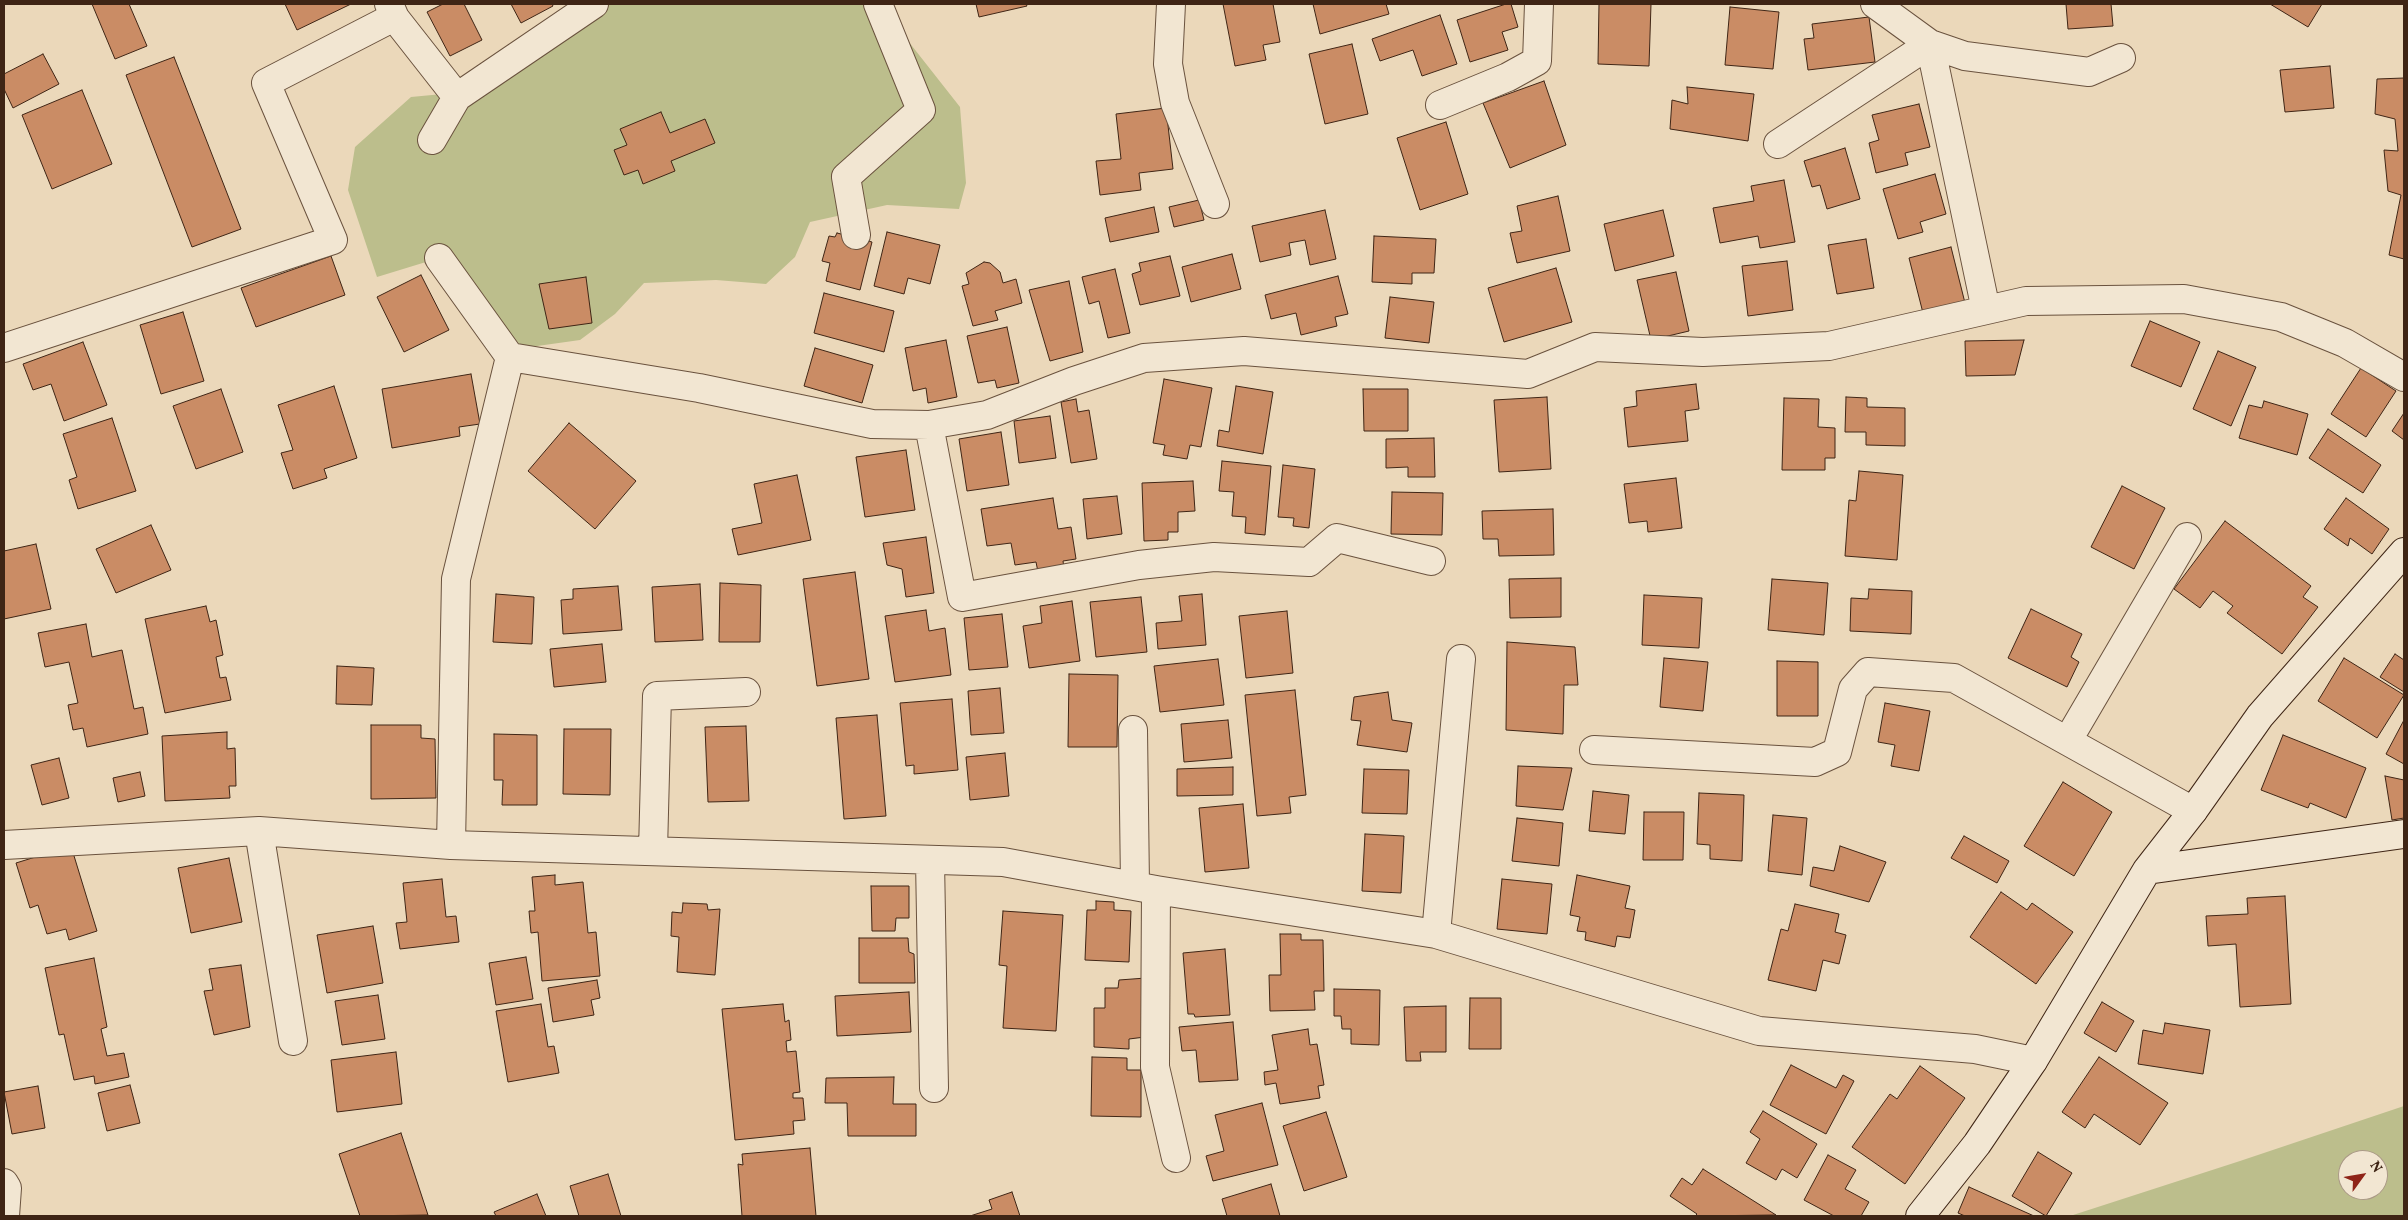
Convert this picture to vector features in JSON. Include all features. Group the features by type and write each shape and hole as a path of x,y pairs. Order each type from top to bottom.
{"street":[{"path":"432,140 457,97 594,4"},
{"path":"856,235 846,177 921,110 878,4"},
{"path":"1171,4 1168,64 1175,103 1215,204"},
{"path":"1440,105 1508,77 1537,61 1539,4"},
{"path":"1875,4 1930,44 1965,56 2089,72 2121,58"},
{"path":"4,348 333,240 266,83 392,10 457,97"},
{"path":"1778,144 1930,44"},
{"path":"1930,44 1986,310"},
{"path":"439,258 510,358 699,388 872,424 929,425 987,416 1074,381 1144,358 1244,351 1528,374 1595,347 1703,352 1829,346 2026,301 2184,299 2281,317 2345,343 2404,377"},
{"path":"451,845 456,579 510,358"},
{"path":"929,425 962,597 1139,565 1214,557 1310,562 1337,538 1431,561"},
{"path":"2068,740 2187,537"},
{"path":"1920,1216 1976,1144 2033,1061 2147,870 2194,811 2260,716 2404,552"},
{"path":"1436,934 1461,659"},
{"path":"1594,750 1815,762 1838,752 1853,689 1868,672 1954,678 2194,811"},
{"path":"652,852 657,696 746,692"},
{"path":"1133,730 1146,888 1155,1067 1176,1158"},
{"path":"259,831 293,1041"},
{"path":"4,846 259,831 451,845 1003,862 1146,888 1436,934 1760,1031 1975,1049 2033,1061"},
{"path":"2147,870 2404,834"},
{"path":"930,860 934,1088"},
{"path":"4,1183 6,1188 5,1216"}],"green space":[{"path":"596,4 879,4 960,107 966,183 959,209 887,205 810,222 795,257 766,284 716,280 644,283 615,314 580,340 523,348 439,258 377,277 348,190 355,147 411,97 485,90"},
{"path":"2404,1106 2404,1216 2070,1216 2240,1161"}],"building":[{"path":"92,4 129,4 147,46 115,59"},
{"path":"285,4 351,4 297,30"},
{"path":"443,4 464,4 482,40 450,56 427,12"},
{"path":"511,4 552,4 553,6 521,23"},
{"path":"976,4 1026,4 1027,6 979,17"},
{"path":"1223,4 1273,4 1280,42 1263,45 1266,60 1235,66"},
{"path":"1313,4 1386,4 1389,14 1320,34"},
{"path":"1511,4 1518,27 1502,32 1508,50 1470,62 1457,20"},
{"path":"1599,4 1651,4 1649,66 1598,64"},
{"path":"2066,4 2111,4 2113,26 2068,29"},
{"path":"2270,4 2322,4 2308,27"},
{"path":"1730,7 1779,12 1773,69 1725,65"},
{"path":"1440,15 1457,64 1422,76 1413,50 1380,61 1372,39"},
{"path":"1869,17 1875,62 1808,70 1804,39 1814,38 1812,24"},
{"path":"1352,44 1368,114 1325,124 1309,54"},
{"path":"43,54 59,84 13,108 4,89 4,74"},
{"path":"174,57 241,229 192,247 126,75"},
{"path":"2330,66 2334,108 2285,112 2280,70"},
{"path":"2404,78 2404,259 2389,255 2401,195 2388,191 2384,150 2398,151 2395,119 2375,114 2377,79"},
{"path":"1544,81 1566,145 1510,168 1483,103"},
{"path":"1687,87 1754,94 1748,141 1670,129 1672,100 1688,104"},
{"path":"82,90 112,164 52,189 22,115"},
{"path":"1919,104 1930,147 1905,153 1908,165 1876,173 1869,143 1879,140 1872,115"},
{"path":"1166,108 1173,169 1139,173 1141,190 1100,195 1096,161 1121,159 1116,114"},
{"path":"661,112 670,133 705,119 715,143 671,161 675,171 643,184 638,170 624,175 614,150 627,145 620,129"},
{"path":"1446,122 1468,194 1420,210 1397,138"},
{"path":"1845,148 1860,199 1827,209 1820,185 1812,187 1804,161"},
{"path":"1935,174 1946,214 1920,222 1923,232 1898,239 1883,189"},
{"path":"1784,180 1795,242 1760,248 1758,236 1720,243 1713,208 1754,201 1751,186"},
{"path":"1558,196 1570,251 1517,263 1510,233 1522,231 1517,206"},
{"path":"1199,200 1204,220 1174,227 1169,207"},
{"path":"1154,207 1159,232 1110,242 1105,218"},
{"path":"1325,210 1336,259 1310,265 1305,240 1289,243 1291,255 1260,262 1252,226"},
{"path":"1663,210 1674,256 1615,271 1604,224"},
{"path":"887,232 940,245 930,284 908,278 904,294 874,286"},
{"path":"837,233 872,242 860,290 826,281 830,263 822,261 829,236 835,237"},
{"path":"1374,236 1436,239 1434,273 1412,273 1412,284 1372,282"},
{"path":"1866,239 1874,288 1837,294 1828,245"},
{"path":"1951,247 1965,303 1923,313 1909,258"},
{"path":"1232,254 1241,289 1191,302 1182,267"},
{"path":"331,256 345,295 256,327 241,288"},
{"path":"1170,256 1180,296 1140,305 1132,274 1141,271 1139,263"},
{"path":"1787,261 1793,310 1748,316 1742,266"},
{"path":"984,262 990,263 1000,272 1003,283 1016,279 1022,303 995,311 998,320 973,326 962,286 969,284 966,273"},
{"path":"1556,268 1572,322 1504,342 1488,288"},
{"path":"1115,269 1130,333 1108,338 1099,301 1089,304 1082,277"},
{"path":"1676,272 1689,331 1651,340 1637,280"},
{"path":"421,275 449,330 404,352 377,297"},
{"path":"1338,276 1348,314 1335,317 1337,326 1301,335 1296,313 1271,319 1265,295"},
{"path":"586,277 592,323 549,329 539,284"},
{"path":"1069,281 1083,352 1050,361 1029,290"},
{"path":"824,293 894,311 884,352 814,333"},
{"path":"1390,297 1434,302 1429,343 1385,338"},
{"path":"183,312 204,381 161,394 140,325"},
{"path":"2150,321 2200,342 2181,387 2131,366"},
{"path":"1007,327 1019,383 997,388 995,380 978,383 967,336"},
{"path":"946,340 957,397 928,403 926,388 913,391 905,348"},
{"path":"2024,340 2015,375 1966,376 1965,341"},
{"path":"83,342 107,405 64,421 51,384 33,390 23,364"},
{"path":"815,348 873,365 862,403 804,386"},
{"path":"2218,351 2256,367 2231,426 2193,409"},
{"path":"2361,368 2396,391 2366,437 2331,414"},
{"path":"471,374 480,424 459,427 460,436 392,448 382,389"},
{"path":"1164,379 1212,388 1201,447 1190,445 1187,459 1163,455 1165,445 1153,443"},
{"path":"1696,384 1699,409 1685,411 1688,441 1628,447 1624,408 1637,406 1636,391"},
{"path":"334,386 357,458 324,469 327,478 293,489 281,453 293,450 278,405"},
{"path":"1236,386 1273,392 1263,454 1217,446 1219,430 1229,432"},
{"path":"221,389 243,452 196,469 173,406"},
{"path":"1363,389 1408,389 1408,431 1364,431"},
{"path":"1547,397 1551,469 1499,472 1494,400"},
{"path":"1846,397 1867,398 1867,407 1905,408 1905,446 1866,445 1866,432 1845,432"},
{"path":"1784,398 1819,399 1818,427 1835,428 1835,458 1825,458 1825,470 1782,470"},
{"path":"1076,399 1078,412 1089,410 1097,459 1071,463 1061,402"},
{"path":"2264,401 2308,414 2297,455 2239,438 2249,405 2262,408"},
{"path":"2404,413 2404,440 2392,431"},
{"path":"1050,416 1056,458 1019,463 1014,421"},
{"path":"112,418 136,491 78,509 69,480 77,477 63,434"},
{"path":"569,423 636,481 595,529 528,471"},
{"path":"2328,429 2381,465 2363,493 2309,458"},
{"path":"1001,432 1009,485 967,491 959,439"},
{"path":"1434,438 1435,477 1408,477 1408,467 1386,468 1386,439"},
{"path":"906,450 915,510 865,517 856,457"},
{"path":"1222,461 1271,466 1265,535 1245,533 1246,517 1232,516 1234,492 1219,491"},
{"path":"1283,465 1315,469 1309,528 1293,526 1294,518 1278,517"},
{"path":"1859,471 1903,475 1897,560 1845,556 1849,500 1856,501"},
{"path":"797,475 811,540 738,555 732,529 762,523 754,484"},
{"path":"1676,478 1682,528 1648,532 1647,521 1629,523 1624,484"},
{"path":"1193,481 1195,511 1178,512 1178,532 1168,532 1168,540 1144,541 1142,483"},
{"path":"2122,486 2165,508 2134,569 2091,547"},
{"path":"1392,492 1443,493 1442,535 1391,534"},
{"path":"1117,496 1122,534 1087,539 1083,499"},
{"path":"1053,498 1058,529 1071,527 1076,559 1063,561 1064,568 1038,572 1036,562 1015,565 1011,543 987,546 981,509"},
{"path":"2346,498 2389,529 2372,554 2350,538 2348,546 2324,529"},
{"path":"1553,509 1554,555 1499,556 1498,539 1483,539 1482,511"},
{"path":"2225,521 2311,586 2303,597 2318,607 2282,654 2227,613 2233,606 2213,591 2200,608 2174,589"},
{"path":"151,525 171,570 116,593 96,549"},
{"path":"926,537 934,593 906,597 902,569 887,565 883,543"},
{"path":"36,544 51,609 4,619 4,551"},
{"path":"855,572 869,679 817,686 803,579"},
{"path":"1561,578 1561,617 1510,618 1509,579"},
{"path":"1772,579 1828,583 1824,635 1768,630"},
{"path":"720,583 761,585 760,642 719,642"},
{"path":"700,584 703,640 655,642 652,587"},
{"path":"618,586 622,630 563,634 561,600 573,599 573,589"},
{"path":"1869,589 1912,591 1911,634 1850,631 1851,598 1868,599"},
{"path":"496,594 534,597 532,644 493,642"},
{"path":"1202,594 1206,645 1158,649 1156,623 1182,621 1179,596"},
{"path":"1644,595 1702,598 1699,648 1642,645"},
{"path":"1141,597 1147,652 1096,657 1090,602"},
{"path":"1072,601 1080,661 1029,668 1023,626 1042,623 1040,606"},
{"path":"206,606 210,622 216,620 223,655 216,657 220,678 226,677 231,700 165,713 145,619"},
{"path":"2031,609 2082,634 2071,657 2079,662 2067,687 2008,658"},
{"path":"926,610 929,631 945,628 951,675 895,682 885,616"},
{"path":"1287,611 1293,673 1246,678 1239,616"},
{"path":"1002,614 1008,667 969,670 964,618"},
{"path":"86,624 92,657 122,650 134,709 143,707 148,734 87,747 83,728 73,730 68,705 78,703 69,662 45,667 38,633"},
{"path":"1507,642 1575,647 1578,685 1564,685 1563,734 1506,730"},
{"path":"602,644 606,682 554,687 550,649"},
{"path":"2395,654 2404,660 2404,692 2380,677"},
{"path":"1664,658 1708,662 1703,711 1660,707"},
{"path":"2344,658 2404,695 2377,738 2318,701"},
{"path":"1218,659 1224,705 1160,712 1154,666"},
{"path":"1777,661 1818,662 1818,716 1777,716"},
{"path":"337,666 374,668 372,705 336,704"},
{"path":"1069,674 1118,675 1117,747 1068,747"},
{"path":"1000,688 1004,733 971,735 968,691"},
{"path":"1295,690 1306,795 1289,797 1291,813 1257,816 1245,695"},
{"path":"1388,692 1392,720 1412,723 1407,752 1357,745 1361,721 1351,720 1354,697"},
{"path":"952,699 958,770 914,774 914,765 906,766 900,703"},
{"path":"1885,703 1930,711 1919,771 1891,766 1895,745 1878,742"},
{"path":"877,715 886,816 844,819 836,718"},
{"path":"1228,720 1232,758 1184,762 1181,724"},
{"path":"2404,720 2404,764 2386,754"},
{"path":"371,725 421,725 421,738 435,739 436,798 371,799"},
{"path":"746,726 749,801 708,802 705,727"},
{"path":"564,729 611,729 610,795 563,794"},
{"path":"227,732 227,749 235,748 236,786 229,786 230,798 165,801 162,736"},
{"path":"494,734 537,735 537,805 502,805 503,780 494,780"},
{"path":"2283,735 2366,768 2346,818 2310,803 2308,808 2261,790"},
{"path":"1005,753 1009,796 970,800 966,757"},
{"path":"59,758 69,798 42,805 31,765"},
{"path":"1518,766 1572,768 1563,810 1516,806"},
{"path":"1233,767 1233,795 1177,796 1177,769"},
{"path":"1364,769 1409,770 1407,814 1362,813"},
{"path":"140,772 145,796 118,802 113,778"},
{"path":"2385,776 2404,780 2404,818 2392,820"},
{"path":"2063,782 2112,812 2074,876 2024,846"},
{"path":"1593,791 1629,795 1625,834 1589,831"},
{"path":"1699,793 1744,795 1742,861 1710,859 1710,845 1697,844"},
{"path":"1243,804 1249,868 1205,872 1199,808"},
{"path":"1644,812 1684,812 1683,860 1643,860"},
{"path":"1773,815 1807,818 1802,875 1768,871"},
{"path":"1517,818 1563,823 1559,866 1512,861"},
{"path":"1365,834 1404,836 1401,893 1362,891"},
{"path":"1964,836 2009,861 1997,883 1951,858"},
{"path":"71,846 97,931 69,940 66,929 47,934 38,905 30,908 16,863"},
{"path":"1840,846 1886,862 1869,902 1810,886 1813,867 1834,871"},
{"path":"229,858 242,922 191,933 178,868"},
{"path":"555,875 555,885 583,882 588,933 596,932 600,976 542,981 538,932 531,933 529,911 535,911 532,877"},
{"path":"1577,875 1630,886 1625,908 1635,910 1630,938 1617,936 1615,947 1585,940 1586,932 1577,931 1580,917 1570,915"},
{"path":"442,879 446,917 456,916 459,942 400,949 396,923 407,922 403,883"},
{"path":"1502,879 1552,884 1547,934 1497,929"},
{"path":"871,886 909,886 909,918 896,918 895,931 872,931"},
{"path":"2001,892 2027,910 2032,903 2073,932 2036,984 1970,937"},
{"path":"2285,896 2291,1004 2240,1007 2236,944 2208,946 2206,916 2248,914 2247,898"},
{"path":"1096,901 1114,902 1114,910 1131,911 1129,962 1085,960 1087,910 1096,910"},
{"path":"683,903 707,904 708,910 720,909 715,975 677,972 679,937 671,936 672,912 682,913"},
{"path":"1795,904 1839,914 1835,932 1846,935 1839,964 1823,960 1816,991 1768,980 1781,929 1788,931"},
{"path":"1003,911 1063,915 1056,1031 1003,1028 1007,966 999,965"},
{"path":"373,926 383,983 327,993 317,935"},
{"path":"1280,934 1301,934 1301,940 1323,940 1324,991 1314,991 1315,1010 1270,1011 1269,975 1281,975"},
{"path":"859,938 908,938 909,952 914,954 915,983 859,983"},
{"path":"1225,949 1230,1015 1195,1017 1194,1014 1188,1014 1183,953"},
{"path":"526,957 533,999 496,1005 489,963"},
{"path":"94,958 107,1027 101,1029 107,1056 124,1053 129,1077 95,1084 94,1076 74,1080 64,1034 59,1035 45,968"},
{"path":"241,965 250,1027 214,1035 204,991 213,990 209,969"},
{"path":"1146,978 1145,1037 1129,1039 1129,1049 1094,1047 1094,1008 1105,1008 1105,988 1118,988 1119,980"},
{"path":"597,980 600,998 591,1000 594,1015 553,1022 548,988"},
{"path":"1334,989 1380,990 1379,1045 1351,1044 1351,1029 1342,1029 1341,1016 1334,1016"},
{"path":"909,992 911,1032 837,1036 835,996"},
{"path":"378,995 385,1039 342,1045 335,1001"},
{"path":"1470,998 1501,998 1501,1049 1469,1049"},
{"path":"2102,1002 2134,1021 2116,1052 2084,1033"},
{"path":"541,1004 548,1047 554,1046 559,1073 508,1082 496,1011"},
{"path":"783,1004 785,1022 789,1020 791,1040 786,1041 787,1052 796,1051 800,1092 793,1093 793,1098 803,1098 805,1120 793,1121 794,1134 735,1140 722,1009"},
{"path":"1446,1006 1446,1052 1420,1052 1421,1061 1406,1061 1404,1007"},
{"path":"1233,1022 1238,1080 1199,1082 1196,1050 1182,1051 1179,1027"},
{"path":"2165,1023 2210,1030 2203,1074 2138,1064 2143,1030 2163,1034"},
{"path":"1308,1029 1310,1045 1317,1044 1324,1085 1318,1086 1320,1098 1280,1104 1276,1083 1265,1085 1264,1072 1278,1070 1272,1035"},
{"path":"396,1052 402,1104 337,1112 331,1060"},
{"path":"1092,1057 1127,1058 1127,1070 1141,1070 1141,1117 1091,1116"},
{"path":"2099,1057 2168,1103 2140,1145 2094,1114 2085,1128 2062,1112"},
{"path":"1791,1065 1836,1088 1843,1075 1854,1081 1826,1134 1770,1105"},
{"path":"1920,1066 1965,1098 1905,1184 1852,1147 1890,1094 1897,1099"},
{"path":"894,1077 893,1104 916,1104 916,1136 848,1136 847,1103 825,1103 826,1078"},
{"path":"130,1085 140,1123 107,1131 98,1093"},
{"path":"38,1086 45,1128 12,1134 4,1092"},
{"path":"1262,1103 1278,1165 1213,1181 1206,1156 1224,1151 1215,1115"},
{"path":"1763,1111 1817,1144 1797,1178 1782,1169 1776,1180 1746,1163 1760,1139 1750,1132"},
{"path":"1326,1112 1347,1177 1304,1191 1283,1126"},
{"path":"401,1133 428,1215 360,1216 339,1154"},
{"path":"810,1148 816,1216 742,1216 738,1164 743,1165 742,1154"},
{"path":"2038,1152 2072,1173 2046,1216 2012,1196"},
{"path":"1828,1155 1856,1170 1845,1189 1869,1202 1861,1216 1834,1216 1804,1200"},
{"path":"1703,1169 1776,1215 1695,1216 1697,1214 1670,1196 1682,1178 1692,1185"},
{"path":"608,1174 621,1216 579,1216 570,1186"},
{"path":"1271,1184 1280,1216 1227,1216 1222,1199"},
{"path":"1969,1187 2034,1216 1965,1216 1958,1213"},
{"path":"1012,1192 1020,1216 970,1216 992,1209 989,1200"},
{"path":"537,1194 546,1216 496,1216 494,1212"}]}
